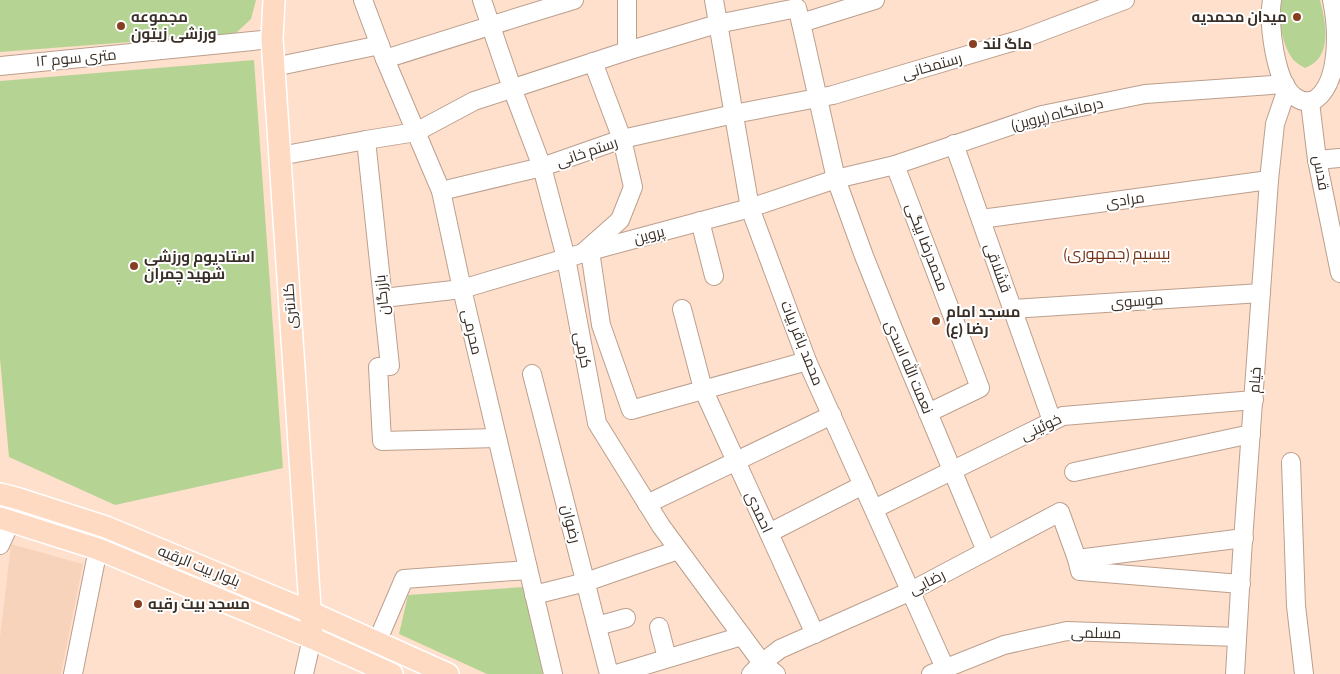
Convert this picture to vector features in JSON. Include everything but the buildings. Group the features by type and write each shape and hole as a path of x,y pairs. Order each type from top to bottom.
{"main road":[{"name":"کلانتری","path":"274,0 272,39 312,638"},
{"name":"بلوار بیت الرقیه","path":"0,494 106,527 310,612 448,674"},
{"name":"بلوار بیت الرقیه","path":"5,519 98,549 312,638 392,674"}],"street":[{"name":"محرمی","path":"363,0 382,52 441,191 462,289 553,674"},
{"name":"کرمی","path":"482,0 512,88 542,167 579,255 597,423 661,526 742,636 756,668 776,674"},
{"path":"274,67 382,52 473,32 490,25 574,0"},
{"path":"627,0 627,50"},
{"name":"محمد باقر بیات","path":"714,0 750,208 808,361 910,591 938,671"},
{"path":"280,156 416,132 474,101 627,50 718,24 797,10 875,0"},
{"name":"رستمخانی","path":"734,114 833,95 1022,39 1125,0"},
{"path":"1272,0 1270,18 1272,40 1286,86 1294,97 1310,102 1320,97 1333,81 1336,73 1339,54 1332,0"},
{"name":"نعمت الله اسدی","path":"797,10 836,180 874,282 986,552"},
{"name":"۱۲ متری سوم","path":"0,66 272,39"},
{"path":"593,62 622,139 633,187 620,220 579,255 631,410 808,361"},
{"name":"درمانگاه (پروین)","path":"836,180 895,165 1042,115 1145,94 1286,86"},
{"name":"خیام","path":"1235,674 1269,180 1275,124 1286,86"},
{"name":"قدس","path":"1310,102 1318,160 1340,273"},
{"name":"رستم خانی","path":"441,191 542,167 622,139 734,114"},
{"name":"بازرگان","path":"366,140 390,366 378,367 382,441 497,438"},
{"name":"قشلاقی","path":"954,144 1052,421"},
{"path":"1318,160 1340,158"},
{"name":"محمدرضا بیگی","path":"895,165 980,388 928,413"},
{"name":"پروین","path":"383,298 462,289 750,208 836,180"},
{"name":"مرادی","path":"981,219 1269,180"},
{"path":"700,221 714,276"},
{"name":"موسوی","path":"1013,309 1261,293"},
{"name":"احمدی","path":"682,309 703,389 814,634"},
{"name":"رضوان","path":"532,374 610,674"},
{"name":"خوئینی","path":"874,509 1063,416 1254,400"},
{"path":"647,504 832,415"},
{"path":"1074,472 1251,434"},
{"path":"1291,462 1296,606 1304,674"},
{"path":"769,533 863,485"},
{"name":"رضایی","path":"756,668 780,649 910,591 1060,512 1077,559"},
{"path":"0,545 5,519"},
{"path":"1241,584 1080,571 1077,559 1244,538"},
{"path":"73,674 98,549"},
{"path":"534,595 586,582 678,550"},
{"path":"377,642 404,579 528,570"},
{"path":"597,626 626,618"},
{"path":"659,627 667,658"},
{"name":"مسلمی","path":"938,671 1004,645 1068,631 1237,637"},
{"path":"616,674 742,636"},
{"path":"304,674 312,638"}],"shaded area":[{"path":"11,544 83,564 61,674 0,674 0,637"}],"green space":[{"name":"مجموعه ورزشی زیتون","path":"0,0 256,0 251,19 235,34 0,52"},
{"name":"میدان محمدیه","path":"1282,0 1320,0 1325,29 1324,48 1314,63 1305,68 1293,59 1284,42 1280,20"},
{"name":"استادیوم ورزشی شهید چمران","path":"254,60 283,468 115,505 9,457 0,359 0,81"},
{"path":"523,587 543,674 487,674 399,634 408,595"}],"place":[{"name":"میدان محمدیه","path":"1297,17"},
{"name":"مجموعه ورزشی زیتون","path":"121,26"},
{"name":"ماگ لند","path":"973,44"},
{"name":"استادیوم ورزشی شهید چمران","path":"134,266"},
{"name":"مسجد امام رضا (ع)","path":"936,321"},
{"name":"مسجد بیت رقیه","path":"138,604"}],"district":[{"name":"(بیسیم (جمهوری","path":"1117,253"}]}
